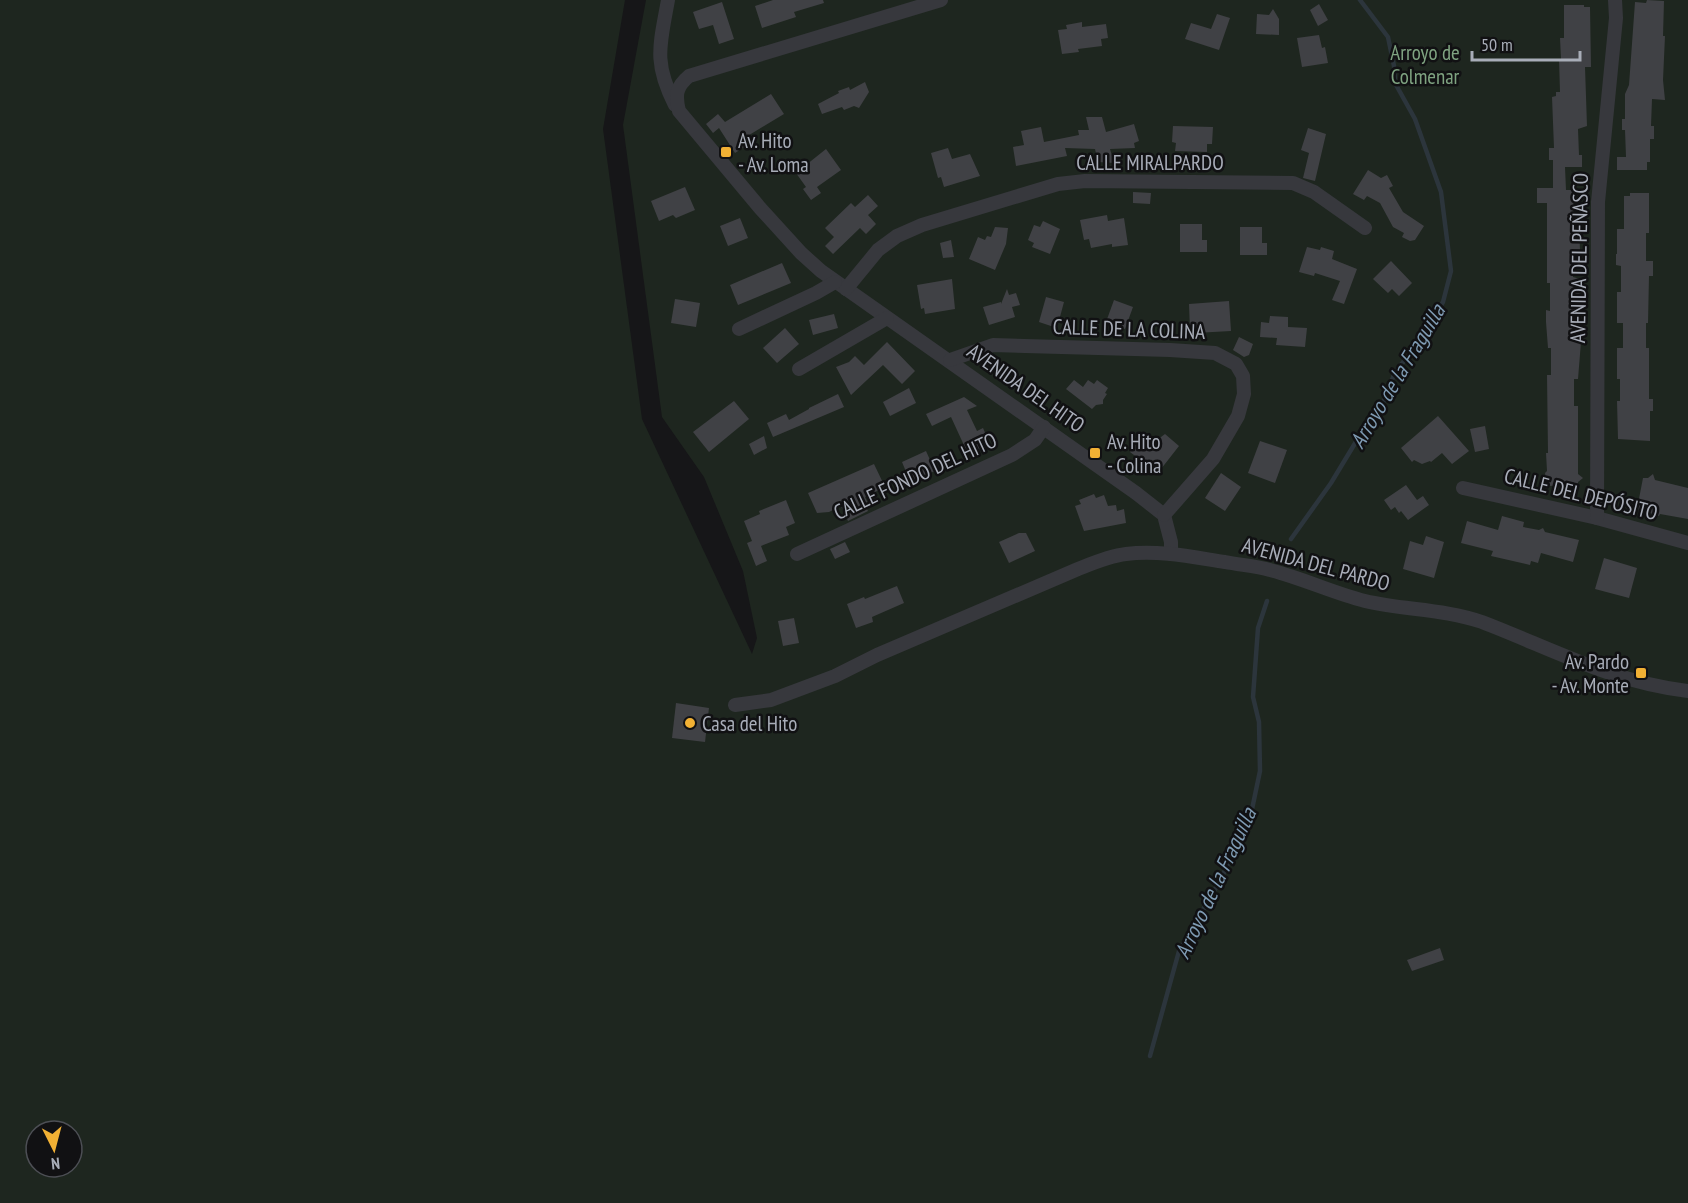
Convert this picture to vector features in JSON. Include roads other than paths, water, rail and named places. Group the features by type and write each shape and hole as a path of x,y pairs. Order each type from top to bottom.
{"street":[{"path":"668,0 659,55 662,73 684,80 941,0"},
{"name":"AVENIDA DEL PEÑASCO","path":"1597,518 1598,202 1616,0"},
{"name":"AVENIDA DEL HITO","path":"662,73 679,111 801,253 841,285 950,360 1164,515"},
{"path":"679,111 675,98 684,80"},
{"name":"CALLE MIRALPARDO","path":"841,285 878,250 897,236 922,225 1058,184 1076,182 1293,183 1314,192 1365,228"},
{"path":"739,329 816,293 841,285"},
{"path":"799,369 887,318"},
{"name":"CALLE DE LA COLINA","path":"950,360 993,345 1215,353 1236,364 1243,376 1244,394 1238,416 1213,459 1164,515"},
{"name":"CALLE FONDO DEL HITO","path":"797,554 1012,454 1035,440 1044,427"},
{"name":"CALLE DEL DEPÓSITO","path":"1463,488 1597,518 1688,543"},
{"path":"1164,515 1171,542 1171,554"},
{"name":"AVENIDA DEL PARDO","path":"735,705 771,700 836,676 877,655 1107,558 1126,554 1171,554 1269,569 1361,600 1386,606 1451,614 1480,622 1627,680 1659,688 1688,691"}],"waterway":[{"name":"Arroyo de la Fraguilla","path":"1291,539 1383,403 1395,372 1418,344 1443,302 1451,271 1441,192 1415,119 1395,83 1388,37 1360,0"},
{"name":"Arroyo de la Fraguilla","path":"1150,1056 1179,951 1221,879 1251,814 1260,771 1259,722 1253,697 1258,628 1267,601"}],"place":[{"name":"Av. Hito - Av. Loma","path":"726,152"},
{"name":"Av. Hito - Colina","path":"1095,453"},
{"name":"Av. Pardo - Av. Monte","path":"1641,673"},
{"name":"Casa del Hito","path":"690,723"}],"park label":[{"name":"Arroyo de Colmenar","path":"1425,64"}]}
